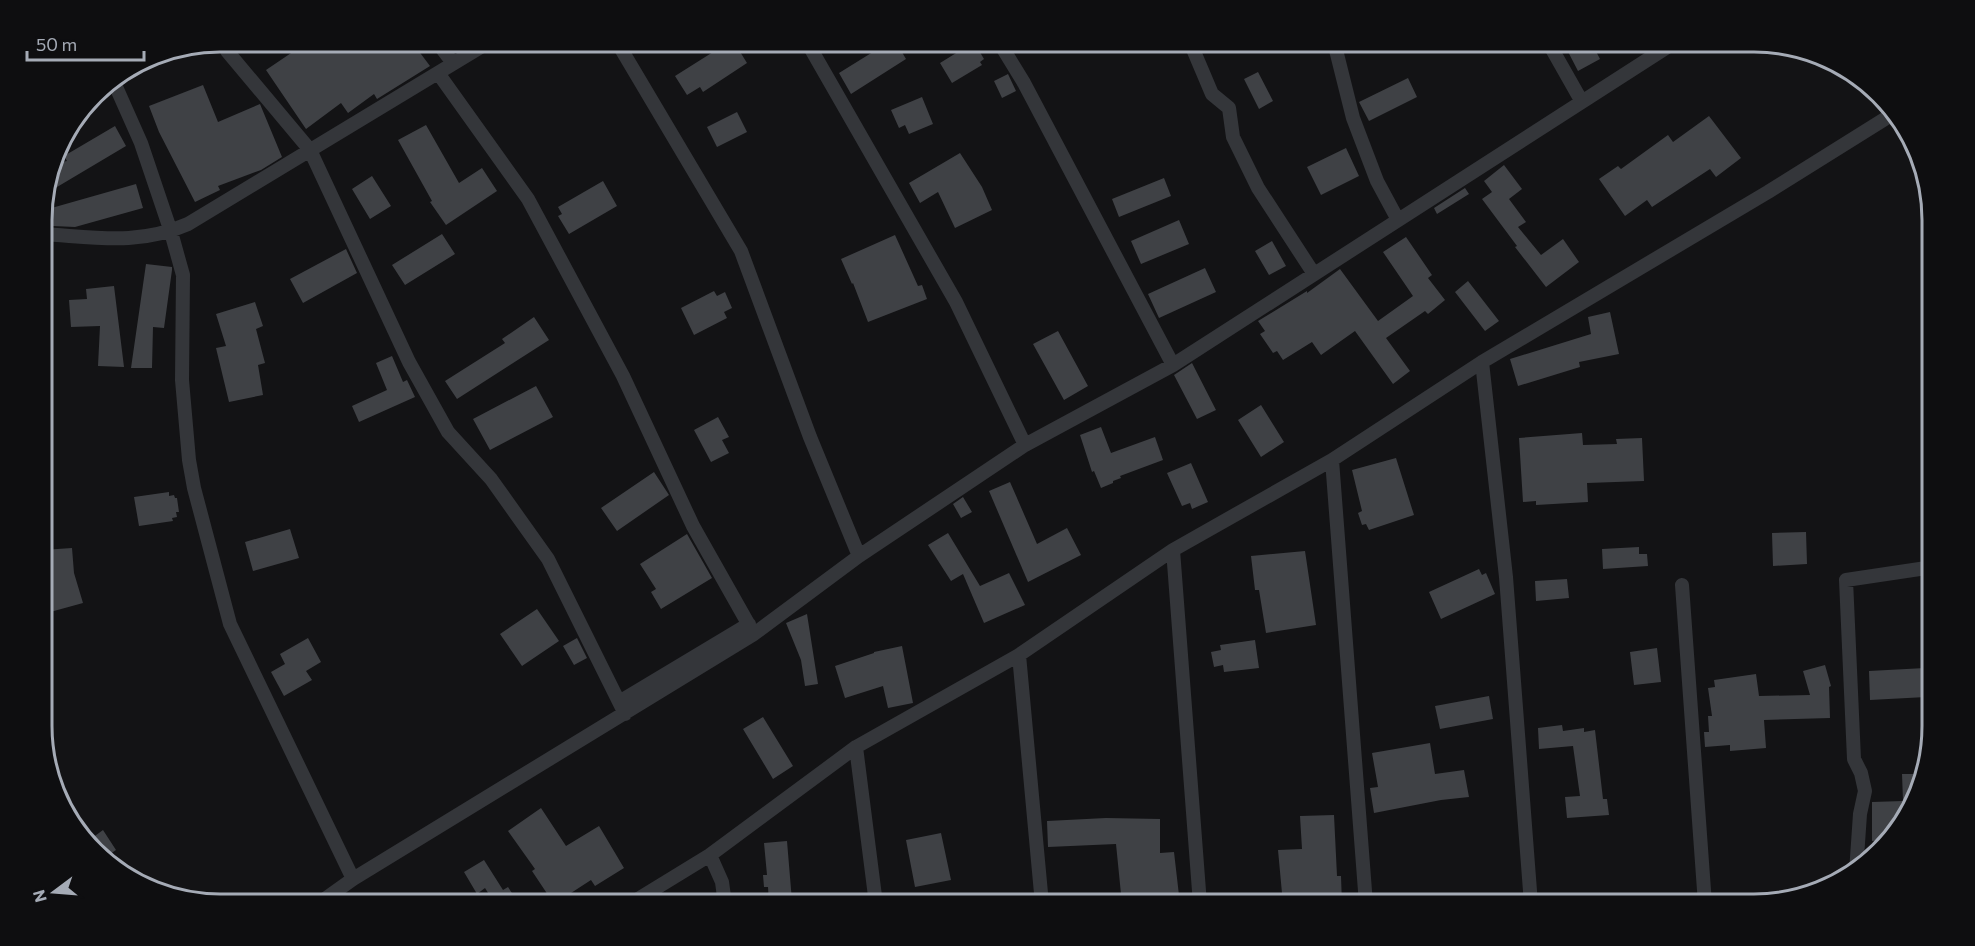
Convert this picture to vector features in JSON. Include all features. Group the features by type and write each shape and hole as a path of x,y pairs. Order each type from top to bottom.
{"street":[{"path":"1005,52 1024,83 1173,364"},
{"path":"1194,52 1212,94 1229,108 1233,137 1258,188 1314,274"},
{"path":"1337,52 1353,118 1377,181 1398,220"},
{"path":"1554,52 1582,102"},
{"path":"332,894 622,708 752,629 1025,445 1173,364 1659,52"},
{"path":"229,53 310,150 409,362 448,432 491,479 548,559 622,708"},
{"path":"445,53 453,63"},
{"path":"53,235 131,240 171,232 188,224 470,53"},
{"path":"623,53 741,251 810,437 859,556"},
{"path":"813,53 956,302 1025,445"},
{"path":"438,73 528,199 623,376 693,526 752,629"},
{"path":"117,88 141,143 183,275 182,380 189,460 194,489 230,624 353,879"},
{"path":"647,894 710,855 856,747 1019,655 1173,550 1332,460 1482,362 1768,192 1887,117"},
{"path":"1482,362 1506,577 1531,893"},
{"path":"1332,460 1365,893"},
{"path":"1173,550 1199,893"},
{"path":"1857,859 1864,791 1861,773 1854,759 1846,580 1922,569"},
{"path":"1682,585 1704,893"},
{"path":"1019,655 1041,893"},
{"path":"856,747 875,894"},
{"path":"710,855 722,882 724,894"}],"building":[{"path":"1568,52 1596,52 1600,59 1578,71"},
{"path":"291,53 420,53 430,66 377,99 374,94 348,113 341,103 306,129 266,70"},
{"path":"712,53 741,53 747,63 703,92 700,87 687,95 675,76"},
{"path":"872,53 902,53 906,59 851,94 839,73"},
{"path":"957,53 980,53 984,59 980,62 982,65 952,83 940,63"},
{"path":"1258,72 1273,101 1259,109 1244,79"},
{"path":"1008,74 1016,91 1002,98 994,81"},
{"path":"1408,78 1417,97 1369,121 1359,102"},
{"path":"203,85 218,122 260,104 282,157 261,170 218,186 220,190 195,202 159,132 149,106"},
{"path":"922,97 933,124 909,134 905,125 899,128 891,110"},
{"path":"737,112 747,132 717,147 707,127"},
{"path":"1709,116 1741,158 1716,177 1710,169 1652,207 1647,200 1625,216 1599,179 1618,166 1621,169 1668,135 1673,142"},
{"path":"426,125 459,183 482,168 497,191 446,225 430,202 432,201 398,140"},
{"path":"115,126 126,146 56,188 63,162 67,161 65,155"},
{"path":"1346,148 1359,176 1321,195 1307,167"},
{"path":"960,153 982,187 992,210 955,228 938,192 920,203 909,183"},
{"path":"1504,165 1522,189 1509,199 1526,222 1518,227 1541,255 1563,239 1579,262 1546,287 1482,199 1492,192 1484,181"},
{"path":"372,176 391,206 370,219 352,189"},
{"path":"1164,178 1171,196 1119,217 1112,199"},
{"path":"603,181 617,206 569,234 558,216 562,214 558,207"},
{"path":"136,184 143,208 75,227 53,226 53,208"},
{"path":"1465,188 1469,194 1437,214 1434,208"},
{"path":"1179,220 1189,244 1141,264 1131,241"},
{"path":"442,234 455,254 405,285 392,265"},
{"path":"895,235 918,286 922,285 927,299 868,322 841,259"},
{"path":"1406,237 1432,275 1428,278 1445,300 1428,314 1425,311 1386,338 1410,371 1393,384 1355,331 1321,355 1312,342 1283,360 1277,351 1273,353 1260,334 1265,331 1258,321 1307,291 1307,293 1340,269 1378,321 1413,296 1383,252"},
{"path":"1272,241 1286,266 1269,275 1255,251"},
{"path":"346,249 357,273 303,303 290,279"},
{"path":"146,264 172,267 164,328 153,327 152,368 131,368"},
{"path":"1205,268 1216,292 1159,318 1148,294"},
{"path":"1468,281 1499,321 1485,331 1455,292"},
{"path":"114,286 124,367 98,366 100,326 71,327 69,300 87,299 86,289"},
{"path":"714,291 717,296 725,292 732,308 724,312 727,318 694,335 681,308"},
{"path":"255,302 263,326 256,329 265,363 258,365 263,395 229,402 216,348 226,346 216,314"},
{"path":"1610,312 1619,354 1579,362 1580,367 1518,386 1510,359 1591,334 1588,317"},
{"path":"534,317 549,340 457,399 445,381 505,343 502,339"},
{"path":"1058,331 1088,386 1064,400 1033,344"},
{"path":"392,356 403,382 407,380 415,397 359,422 352,406 387,390 376,363"},
{"path":"1192,363 1216,410 1197,419 1174,375"},
{"path":"536,386 553,417 490,450 473,419"},
{"path":"1261,405 1284,442 1261,457 1238,420"},
{"path":"718,417 729,437 722,440 729,453 711,462 694,430"},
{"path":"1101,427 1111,453 1155,437 1163,460 1120,476 1121,478 1101,488 1094,471 1092,472 1080,435"},
{"path":"1582,433 1583,445 1617,444 1616,439 1642,438 1644,481 1587,483 1588,502 1536,505 1536,501 1523,502 1519,438"},
{"path":"1396,458 1414,515 1369,530 1366,524 1362,525 1358,513 1362,511 1352,470"},
{"path":"1191,463 1208,502 1192,509 1190,503 1182,506 1167,473"},
{"path":"654,472 669,495 617,531 601,508"},
{"path":"1010,482 1037,544 1067,528 1081,555 1028,582 989,491"},
{"path":"169,492 169,496 174,495 177,498 179,512 176,512 177,517 172,518 173,521 139,526 134,497"},
{"path":"963,497 972,512 961,518 953,504"},
{"path":"290,529 299,558 253,571 245,542"},
{"path":"1806,532 1807,564 1773,566 1772,533"},
{"path":"948,533 980,586 1009,573 1025,605 984,623 963,574 951,581 928,545"},
{"path":"687,534 712,578 661,609 651,592 656,589 640,564"},
{"path":"1639,547 1639,554 1647,554 1648,566 1603,569 1602,549"},
{"path":"72,548 74,573 83,603 52,611 52,549"},
{"path":"1305,551 1316,625 1266,633 1259,590 1255,590 1251,556"},
{"path":"1479,569 1482,575 1486,573 1495,594 1441,619 1429,592"},
{"path":"1567,579 1569,598 1536,601 1535,581"},
{"path":"537,609 559,641 522,666 500,634"},
{"path":"807,614 818,684 805,686 801,660 786,623"},
{"path":"308,638 321,662 306,671 312,680 284,696 271,672 285,664 280,654"},
{"path":"577,638 587,658 574,665 563,646"},
{"path":"1255,640 1259,668 1224,672 1223,665 1214,667 1211,652 1221,650 1220,645"},
{"path":"902,646 913,703 888,708 883,686 845,698 835,666 874,652"},
{"path":"1657,648 1661,682 1634,685 1630,652"},
{"path":"1825,665 1831,686 1829,687 1830,718 1764,720 1766,748 1730,751 1730,745 1705,747 1704,732 1709,732 1708,716 1712,716 1708,688 1715,687 1714,680 1756,674 1759,696 1810,695 1803,671"},
{"path":"1922,668 1922,697 1870,700 1869,671"},
{"path":"1489,696 1493,719 1440,729 1435,706"},
{"path":"763,717 793,766 773,779 743,729"},
{"path":"1562,725 1563,731 1584,728 1584,732 1595,730 1603,799 1607,799 1609,815 1567,818 1565,797 1580,796 1573,746 1539,749 1538,728"},
{"path":"1430,743 1435,774 1464,770 1469,797 1374,813 1370,788 1378,787 1372,753"},
{"path":"1902,774 1915,774 1910,790 1888,828 1876,841 1872,841 1872,802 1903,801"},
{"path":"541,808 566,846 599,826 624,868 595,886 591,880 570,894 547,894 532,871 535,869 508,831"},
{"path":"1334,815 1337,876 1341,876 1342,893 1282,893 1278,850 1302,849 1300,816"},
{"path":"1106,818 1160,819 1160,853 1174,852 1179,893 1121,893 1116,844 1048,847 1047,821"},
{"path":"103,830 116,850 112,853 95,836"},
{"path":"941,833 951,880 915,887 906,840"},
{"path":"787,841 791,894 768,894 768,887 764,887 763,875 767,875 764,843"},
{"path":"484,860 503,890 508,887 512,894 489,894 485,888 477,894 464,872"}]}
